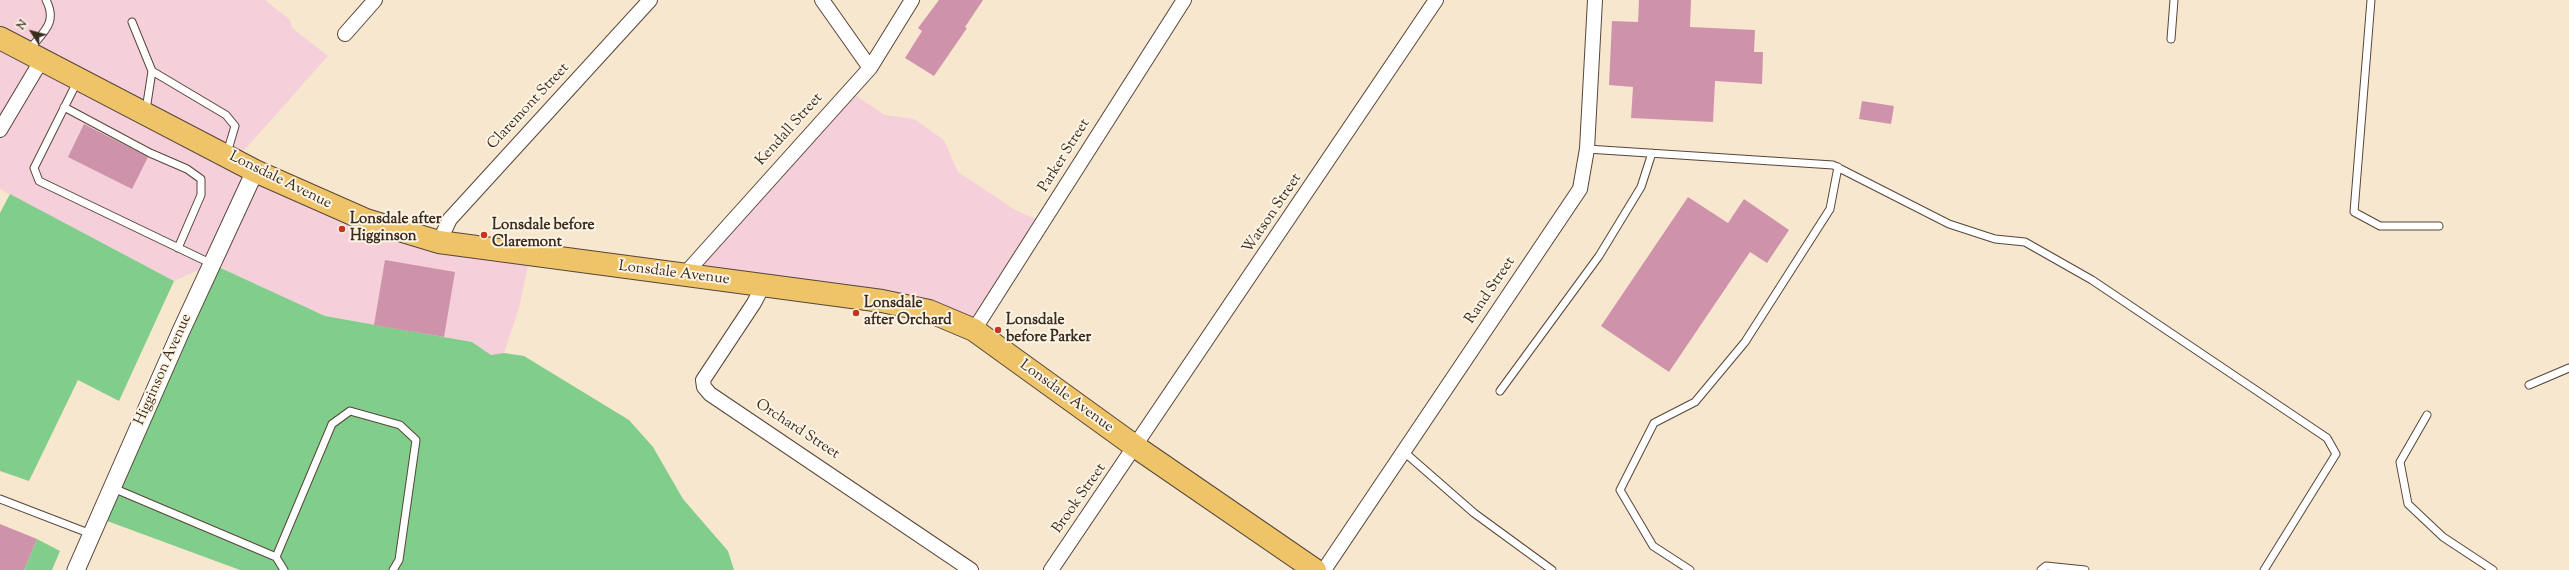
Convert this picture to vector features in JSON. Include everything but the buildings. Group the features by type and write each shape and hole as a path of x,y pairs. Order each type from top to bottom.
{"main road":[{"name":"Lonsdale Avenue","path":"0,38 255,171 366,220 440,242 684,275 764,284 882,301 921,309 974,330 1136,447 1315,570"}],"street":[{"path":"345,34 375,0"},
{"name":"Claremont Street","path":"440,242 450,218 650,0"},
{"path":"822,0 870,68"},
{"name":"Kendall Street","path":"684,275 870,68 912,0"},
{"name":"Parker Street","path":"974,330 1184,0"},
{"name":"Watson Street","path":"1136,447 1436,0"},
{"name":"Rand Street","path":"1324,570 1580,189 1587,149 1595,0"},
{"path":"0,130 34,57"},
{"name":"Higginson Avenue","path":"76,570 255,171"},
{"name":"Orchard Street","path":"764,284 703,380 704,387 710,394 971,570"},
{"name":"Brook Street","path":"1051,570 1136,447"}],"lane":[{"path":"34,57 49,25 52,11 46,0"},
{"path":"2171,39 2174,0"},
{"path":"2371,0 2354,212 2380,226 2440,226"},
{"path":"132,22 152,71 145,114"},
{"path":"152,71 226,115 235,126 226,155"},
{"path":"78,80 34,168 39,181 212,264"},
{"path":"64,107 150,153 187,169 201,179 201,195 178,248"},
{"path":"1587,149 1838,167 1949,224 1995,239 2026,242 2092,280 2328,438 2336,454 2264,570"},
{"path":"1500,391 1599,256 1641,187 1652,153"},
{"path":"1690,570 1653,546 1620,490 1654,423 1695,402 1745,342 1830,208 1838,167"},
{"path":"2529,385 2569,368"},
{"path":"276,557 332,424 350,411 400,425 416,440 398,560 393,570"},
{"path":"2427,415 2400,462 2408,504 2443,536 2493,570"},
{"path":"1403,451 1474,513 1552,570"},
{"path":"112,488 276,557 284,570"},
{"path":"0,499 91,535"},
{"path":"2041,570 2046,566 2085,570"}],"shaded area":[{"path":"0,0 265,0 290,20 292,28 328,56 239,156 281,182 529,261 519,308 504,353 491,355 472,342 325,316 212,264 174,281 0,189"},
{"path":"855,95 885,115 914,119 944,140 958,172 1017,211 1045,223 983,325 690,268"}],"green space":[{"path":"10,194 174,281 119,401 78,380 29,481 0,471 0,213"},
{"path":"212,264 325,316 472,342 491,355 504,353 524,356 629,420 653,447 683,499 728,551 734,570 240,570 99,518"},
{"path":"37,539 60,551 52,570 24,570"}],"place":[{"name":"Lonsdale after Higginson","path":"342,229"},
{"name":"Lonsdale before Claremont","path":"484,235"},
{"name":"Lonsdale after Orchard","path":"856,313"},
{"name":"Lonsdale before Parker","path":"998,330"}]}
